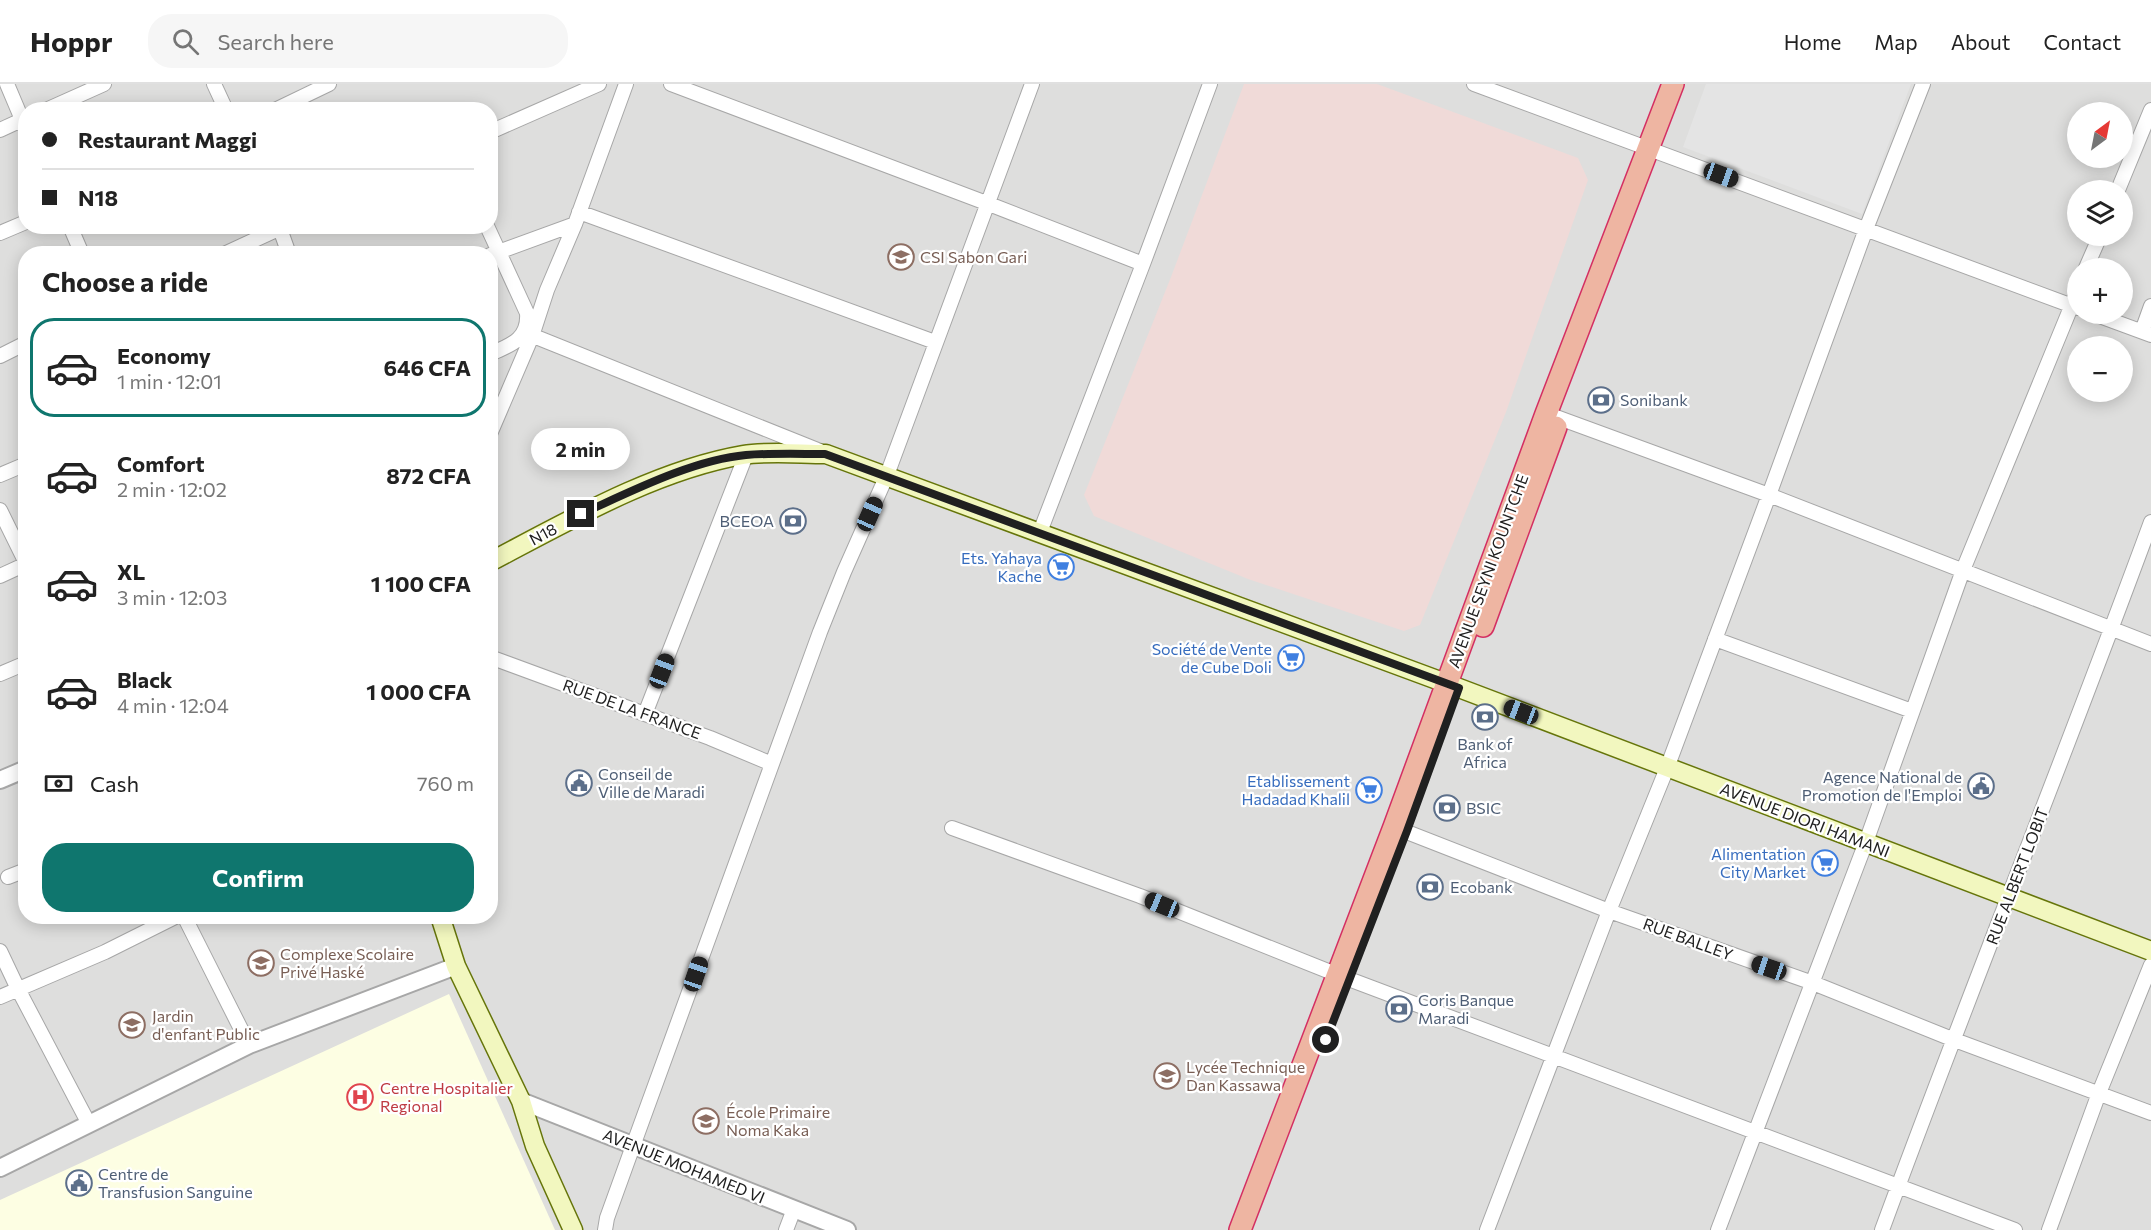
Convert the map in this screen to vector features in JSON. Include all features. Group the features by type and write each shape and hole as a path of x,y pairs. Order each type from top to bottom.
{"highway":[{"path":"1657,148 1673,84"},
{"path":"1657,148 1685,84"},
{"name":"AVENUE SEYNI KOUNTCHE","path":"1240,1230 1365,921 1553,416 1657,148"},
{"name":"AVENUE SEYNI KOUNTCHE","path":"1256,1230 1343,977"}],"main road":[{"name":"N18","path":"498,558 581,514 654,482 708,462 746,455 825,454 887,475 1452,686"},
{"name":"AVENUE DIORI HAMANI","path":"1452,686 2151,951"},
{"path":"443,924 456,966 521,1101 535,1146 573,1230"}],"street":[{"path":"7,84 18,109"},
{"path":"63,102 104,84"},
{"path":"214,84 222,102"},
{"path":"292,102 329,84"},
{"path":"498,128 599,84"},
{"path":"498,413 528,334 577,218 626,84"},
{"path":"671,84 1143,264"},
{"path":"605,1230 607,1218 820,632 887,475 1032,84"},
{"path":"1040,532 1209,84"},
{"path":"1474,84 1657,148 2067,303"},
{"path":"1487,1230 1609,911 1667,768 1866,229 1923,84"},
{"path":"2122,180 2150,113"},
{"path":"0,130 18,124"},
{"path":"498,251 577,218 935,342"},
{"path":"0,233 18,225"},
{"path":"241,246 266,234"},
{"path":"498,260 526,313 528,334"},
{"path":"2121,324 2146,333 2151,306"},
{"path":"1718,1230 1866,842 1963,570 2067,323"},
{"path":"498,350 528,334"},
{"path":"528,334 825,454"},
{"path":"0,356 18,348"},
{"path":"1553,416 1769,495 2151,644"},
{"path":"645,714 746,455"},
{"path":"0,475 18,467"},
{"path":"0,510 18,547"},
{"name":"RUE ALBERT LOBIT","path":"1881,1230 2151,522"},
{"path":"0,576 18,568"},
{"path":"1716,639 1912,711"},
{"name":"RUE DE LA FRANCE","path":"498,660 772,764"},
{"path":"0,674 18,666"},
{"path":"0,780 18,772"},
{"path":"952,828 1140,897 1343,977 2015,1230"},
{"name":"RUE BALLEY","path":"1400,829 1609,911 1813,983 1952,1039 2151,1113"},
{"path":"8,877 18,873"},
{"path":"0,997 105,952 161,924"},
{"path":"188,924 249,1045"},
{"path":"0,951 89,1124"},
{"path":"2049,1230 2099,1093 2151,965"},
{"path":"0,1168 249,1045 456,966"},
{"name":"AVENUE MOHAMED VI","path":"521,1101 847,1230"},
{"path":"786,1230 794,1209"}],"shaded area":[{"path":"0,84 2151,84 2151,1230 0,1230"},
{"path":"1244,84 1377,84 1578,158 1588,180 1506,412 1420,625 1404,631 1248,579 1094,516 1084,495 1171,277"},
{"path":"1706,84 1911,84 1862,214 1683,147"},
{"name":"Centre Hospitalier Regional","path":"449,994 555,1230 0,1230 0,1200"}],"place":[{"name":"CSI Sabon Gari","path":"901,257"},
{"name":"Sonibank","path":"1601,400"},
{"name":"BCEOA","path":"793,521"},
{"name":"Ets. Yahaya Kache","path":"1061,567"},
{"name":"Société de Vente de Cube Doli","path":"1291,658"},
{"name":"Bank of Africa","path":"1485,717"},
{"name":"Conseil de Ville de Maradi","path":"579,783"},
{"name":"Agence National de Promotion de l'Emploi","path":"1981,786"},
{"name":"Etablissement Hadadad Khalil","path":"1369,790"},
{"name":"BSIC","path":"1447,808"},
{"name":"Alimentation City Market","path":"1825,863"},
{"name":"Ecobank","path":"1430,887"},
{"name":"Complexe Scolaire Privé Haské","path":"261,963"},
{"name":"Coris Banque Maradi","path":"1399,1009"},
{"name":"Jardin d'enfant Public","path":"132,1025"},
{"name":"Lycée Technique Dan Kassawa","path":"1167,1076"},
{"name":"Centre Hospitalier Regional","path":"360,1097"},
{"name":"École Primaire Noma Kaka","path":"706,1121"},
{"name":"Centre de Transfusion Sanguine","path":"79,1183"}],"route":[{"path":"581,514 654,482 708,462 746,455 825,454 931,491 1459,688 1407,831 1348,978 1326,1040"}]}
